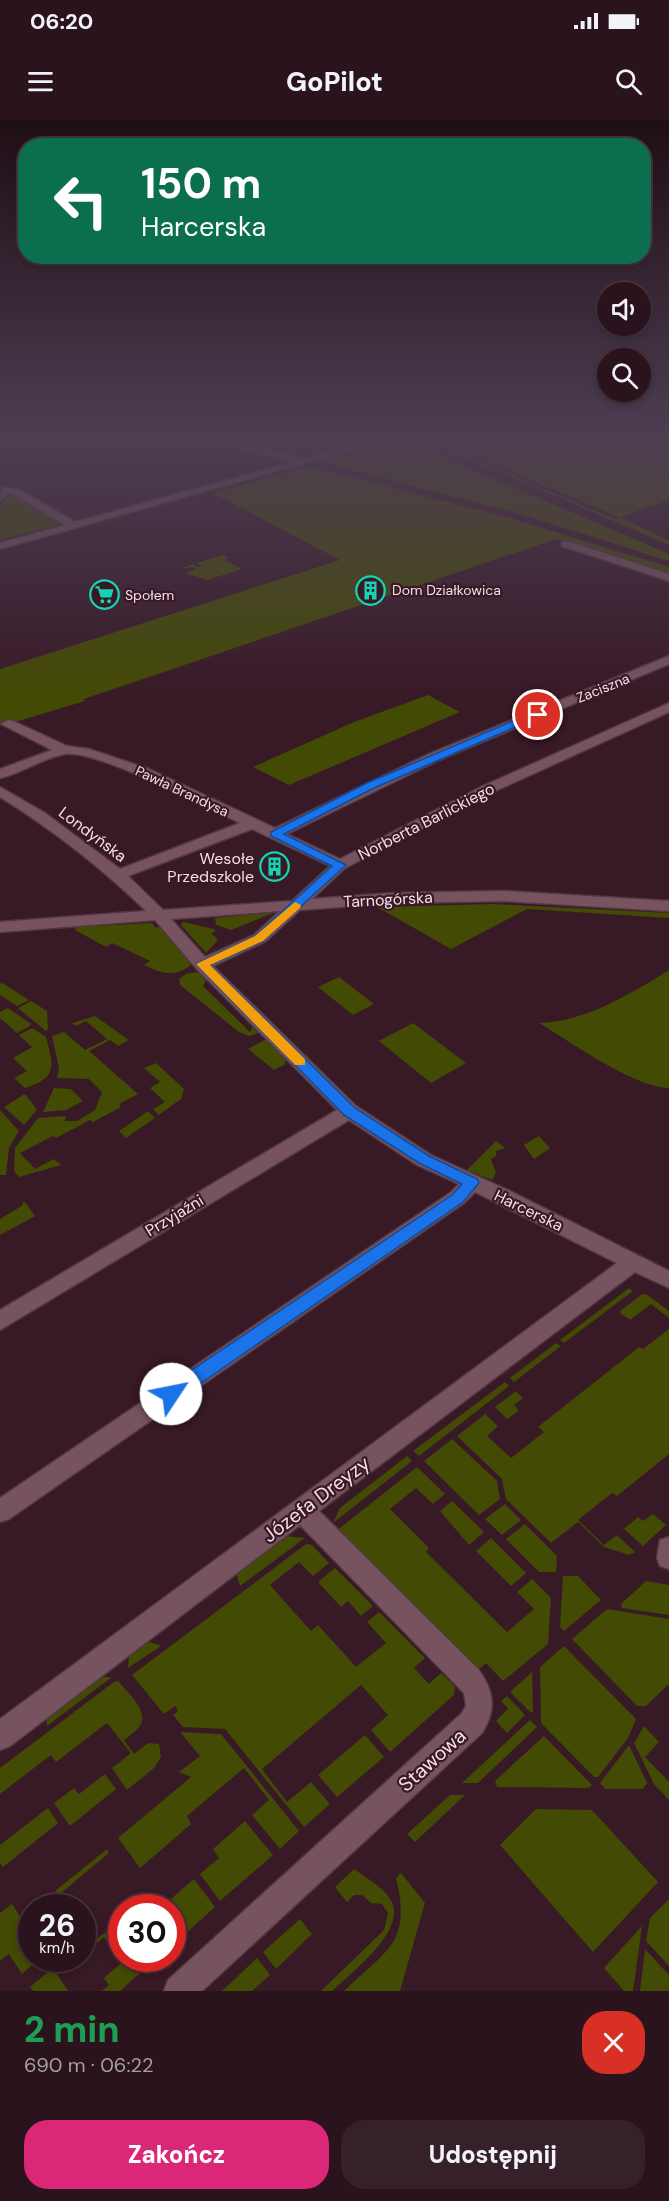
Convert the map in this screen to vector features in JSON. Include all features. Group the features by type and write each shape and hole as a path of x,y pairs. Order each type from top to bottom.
{"street":[{"path":"0,546 75,526"},
{"path":"566,544 669,578"},
{"name":"Zaciszna","path":"275,834 434,757 669,660"},
{"name":"Norberta Barlickiego","path":"202,964 259,939 340,865 488,789 669,707"},
{"name":"Pawła Brandysa","path":"13,727 64,750 84,752 144,772 340,865"},
{"path":"0,774 64,750"},
{"name":"Londyńska","path":"0,791 40,816 118,875 159,914"},
{"path":"118,875 252,824"},
{"name":"Tarnogórska","path":"0,927 296,904 466,896 563,898 669,906"},
{"name":"Harcerska","path":"159,914 202,964 350,1111 424,1160 669,1280"},
{"name":"Przyjaźni","path":"0,1321 350,1111"},
{"path":"0,1510 457,1198 472,1183"},
{"name":"Józefa Dreyzy","path":"0,1736 633,1262"},
{"name":"Stawowa","path":"179,1991 472,1723 479,1714 482,1703 478,1690 469,1678 301,1510"},
{"path":"669,1548 669,1558"}],"green space":[{"path":"0,525 56,525 0,540"},
{"path":"274,525 533,525 669,567 669,577 556,539 84,699 85,701 5,725 0,723 0,669 340,560"},
{"path":"556,525 602,525 669,554 669,561"},
{"path":"623,525 637,525 669,541 669,545"},
{"path":"223,555 228,557 225,560 242,569 207,580 186,573 196,569 192,567 180,569 194,564 197,567 202,566 196,563"},
{"path":"428,695 460,712 289,785 253,767 354,722"},
{"path":"493,904 669,913 669,918 527,909 451,949 377,907"},
{"path":"276,912 231,930 216,925 215,918"},
{"path":"183,922 214,929 216,931 211,933 218,940 206,953 181,925"},
{"path":"152,923 156,928 160,926 191,960 190,966 173,973 156,970 144,965 150,961 112,943 106,947 75,930 76,927"},
{"path":"669,970 669,1088 654,1086 620,1072 539,1023 573,1018 590,1012 623,997"},
{"path":"197,972 207,978 203,986 250,1032 254,1024 262,1032 249,1036 239,1032 180,985 179,979 186,974"},
{"path":"339,977 374,1004 353,1015 318,987"},
{"path":"0,983 29,1000 17,1006 0,995"},
{"path":"31,1001 47,1011 48,1029 46,1031 18,1008"},
{"path":"8,1008 31,1024 30,1026 17,1033 0,1018 0,1012"},
{"path":"95,1016 129,1040 118,1046 110,1040 89,1051 138,1094 119,1104 121,1107 93,1122 90,1120 20,1153 35,1169 54,1159 61,1165 19,1177 14,1171 15,1148 38,1118 66,1116 65,1121 77,1121 95,1110 102,1092 89,1079 57,1078 59,1068 52,1036 64,1032 85,1050 107,1039 86,1021 76,1026 72,1023"},
{"path":"413,1023 466,1063 431,1083 379,1041"},
{"path":"32,1028 46,1037 51,1069 44,1079 25,1088 14,1078 27,1071 13,1058 32,1047 19,1035"},
{"path":"268,1038 287,1059 284,1065 274,1070 248,1049"},
{"path":"156,1063 184,1089 181,1099 159,1115 153,1109 165,1102 150,1088 160,1082 144,1068"},
{"path":"54,1088 71,1089 83,1101 66,1110 43,1112"},
{"path":"26,1095 37,1110 24,1125 4,1107"},
{"path":"0,1110 19,1131 9,1148 6,1175 0,1175"},
{"path":"148,1111 155,1118 126,1138 119,1131"},
{"path":"539,1136 550,1148 534,1159 524,1145"},
{"path":"496,1141 505,1148 496,1151 496,1156 491,1159 496,1173 492,1180 467,1170"},
{"path":"25,1202 35,1216 0,1235 0,1219"},
{"path":"629,1288 633,1291 564,1343 560,1340"},
{"path":"646,1294 669,1311 669,1318 651,1304 630,1320 619,1312 641,1295"},
{"path":"669,1329 669,1454 617,1496 612,1493 578,1520 604,1545 617,1535 635,1552 629,1555 604,1547 578,1522 551,1543 506,1499 502,1479 457,1436 485,1414 498,1426 487,1436 511,1458 544,1432 538,1427 639,1347 643,1349"},
{"path":"556,1343 561,1346 514,1382 510,1378"},
{"path":"505,1382 509,1386 419,1456 413,1451"},
{"path":"516,1391 523,1398 514,1405 519,1411 507,1419 495,1407"},
{"path":"452,1439 497,1481 500,1499 479,1515 424,1461"},
{"path":"407,1456 412,1461 333,1523 340,1508"},
{"path":"417,1467 445,1494 433,1504 416,1488 390,1509 429,1548 426,1552 507,1632 534,1609 517,1592 532,1579 551,1598 548,1644 503,1681 486,1663 475,1673 336,1531"},
{"path":"452,1501 484,1532 469,1545 440,1511"},
{"path":"505,1504 521,1520 502,1535 485,1519"},
{"path":"653,1514 666,1525 643,1546 624,1529 638,1517 643,1521"},
{"path":"525,1524 557,1556 556,1572 539,1572 506,1539"},
{"path":"285,1536 305,1538 240,1586 236,1572"},
{"path":"491,1538 526,1573 511,1586 476,1551"},
{"path":"306,1544 312,1545 329,1563 313,1576 299,1562 270,1585 311,1631 318,1625 356,1667 386,1643 367,1622 379,1612 425,1658 414,1668 429,1684 441,1673 455,1686 454,1695 390,1752 371,1730 388,1715 361,1685 262,1769 287,1802 311,1782 330,1804 304,1827 225,1729 183,1727 173,1715 178,1711 175,1706 164,1714 132,1675"},
{"path":"335,1568 373,1606 361,1616 348,1601 341,1607 318,1582"},
{"path":"563,1576 578,1576 601,1600 564,1631 560,1627"},
{"path":"646,1581 669,1585 669,1615 622,1608 621,1604"},
{"path":"607,1609 669,1619 669,1684 646,1706 637,1706 572,1639"},
{"path":"144,1640 161,1646 128,1668 129,1654"},
{"path":"564,1646 636,1719 628,1738 598,1777 594,1777 541,1723 540,1667"},
{"path":"532,1672 533,1712 530,1712 510,1692"},
{"path":"99,1677 112,1677 47,1726 46,1714"},
{"path":"118,1681 136,1702 142,1715 139,1727 124,1740 134,1754 148,1743 159,1744 161,1757 154,1768 127,1790 112,1768 131,1753 107,1723 56,1762 51,1755 0,1794 0,1768"},
{"path":"507,1696 525,1715 507,1733 496,1721 508,1709 501,1701"},
{"path":"530,1720 537,1727 478,1783 462,1783"},
{"path":"644,1726 659,1742 645,1757 669,1782 669,1800 654,1784 634,1743"},
{"path":"180,1732 221,1734 299,1831 280,1849 252,1815 269,1800 244,1768 187,1816 191,1824 140,1868 118,1838 191,1777 179,1772 200,1756"},
{"path":"365,1735 384,1757 337,1797 318,1775"},
{"path":"544,1736 592,1785 589,1788 497,1787 495,1781"},
{"path":"629,1745 647,1783 643,1789 605,1789 600,1783"},
{"path":"105,1774 116,1789 70,1826 54,1803 74,1788 79,1794"},
{"path":"450,1795 465,1795 415,1842 407,1834"},
{"path":"48,1808 58,1823 3,1867 0,1863 0,1845"},
{"path":"536,1809 592,1810 658,1882 593,1952 500,1845"},
{"path":"245,1821 273,1855 220,1901 200,1874 219,1858 213,1849"},
{"path":"107,1849 109,1853 62,1894 57,1894 55,1891"},
{"path":"354,1869 378,1886 390,1899 394,1911 392,1923 376,1949 364,1962 332,1991 321,1991 384,1930 388,1913 382,1904 371,1903 362,1895 354,1895 347,1902 335,1887"},
{"path":"401,1873 425,1903 400,1991 344,1991 384,1954 398,1931 401,1917 396,1878"},
{"path":"194,1879 215,1907 186,1933 186,1894 177,1894"},
{"path":"669,1899 669,1966 646,1941 650,1918"},
{"path":"12,1904 18,1913 18,1968 9,1954 0,1961 0,1913"},
{"path":"300,1919 312,1934 276,1969 263,1952"},
{"path":"642,1926 633,1991 624,1991 604,1968"},
{"path":"106,1932 108,1943 104,1937 96,1944 96,1939"},
{"path":"645,1949 669,1975 669,1991 640,1991"},
{"path":"257,1958 270,1975 252,1991 222,1991"},
{"path":"48,1972 56,1972 68,1991 33,1991 30,1987"},
{"path":"111,1972 141,1972 120,1991 102,1991 109,1985 104,1978"}],"slow traffic":[{"path":"295,905 259,939 244,948 202,964 300,1062"}],"place":[{"name":"Dom Działkowica","path":"371,590"},
{"name":"Społem","path":"104,595"},
{"name":"Wesołe Przedszkole","path":"275,867"}],"route":[{"path":"171,1394 457,1198 472,1183 424,1160 350,1111 202,964 244,948 259,939 340,865 275,834 371,785 538,715"}]}
